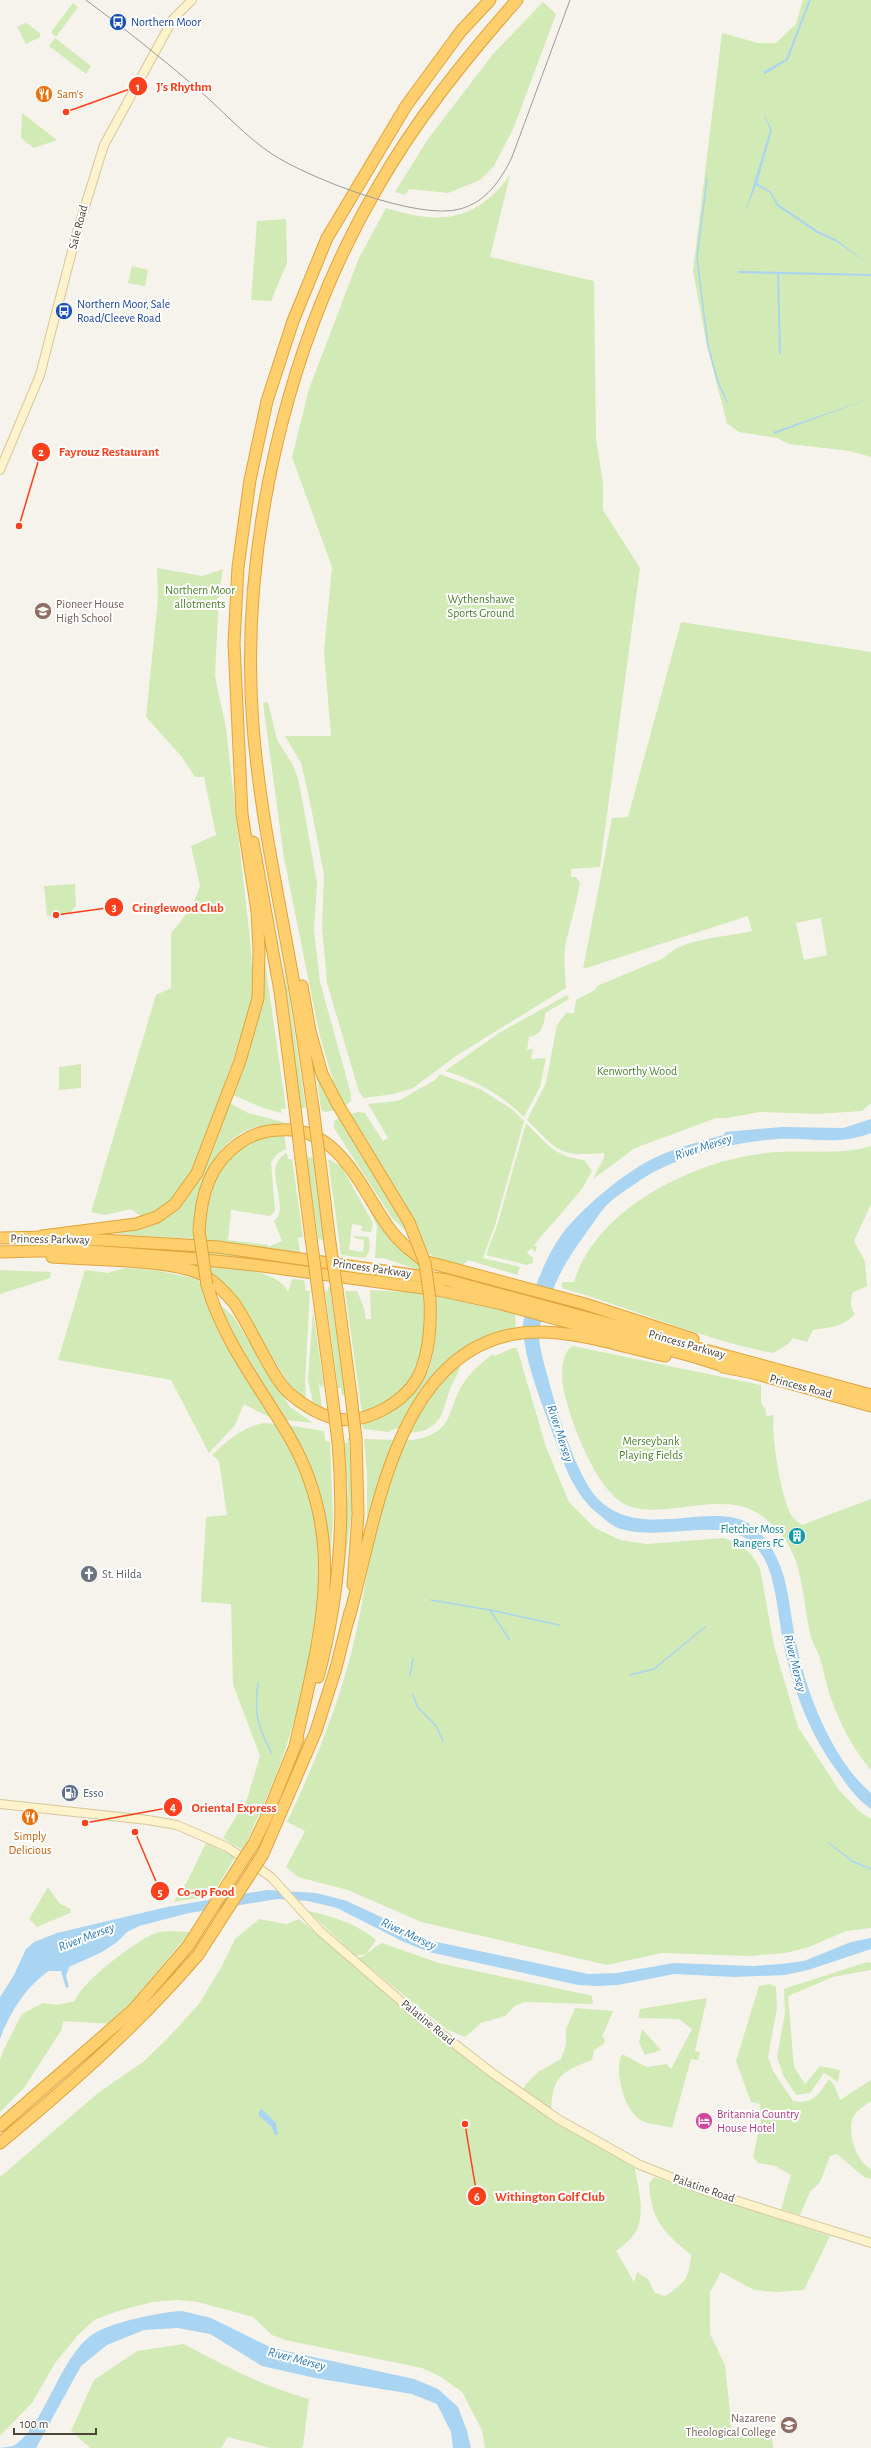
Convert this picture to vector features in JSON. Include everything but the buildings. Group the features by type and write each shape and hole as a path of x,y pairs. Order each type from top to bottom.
{"highway":[{"path":"42,1236 143,1223 170,1209 185,1192 197,1173 224,1103 254,1018 258,998 259,974 256,911 242,814 234,643 238,567 250,480 267,401 293,321 327,238 406,106 461,30 490,0"},
{"path":"349,1618 358,1514 356,1440 313,1107 295,989 259,791 253,726 250,647 252,607 268,484 285,410 311,331 344,250 376,190 422,117 475,48 517,0"},
{"path":"0,2126 133,2010 188,1946 254,1843 295,1746 319,1673 335,1590 341,1514 338,1442 280,991 238,742"},
{"path":"0,1253 161,1265 185,1268 204,1275 224,1291 234,1303 288,1392 310,1408 338,1419 361,1417 392,1404 415,1381 426,1358 430,1328 430,1299 425,1263 409,1222 338,1105 322,1074 316,1056 302,983 278,899"},
{"path":"295,1746 319,1634 324,1590 325,1554 321,1516 314,1490 288,1436 226,1332 206,1285 200,1231 203,1195 211,1173 227,1152 244,1140 262,1132 300,1130 313,1134 340,1156 364,1187 396,1237 404,1246 424,1261 510,1284 583,1315"},
{"name":"Princess Parkway","path":"0,1238 42,1236 179,1244 254,1251 403,1272 447,1280 501,1298"},
{"name":"Princess Parkway","path":"0,1253 76,1250 254,1265 501,1298 690,1337 706,1349 735,1358"},
{"name":"Princess Parkway","path":"583,1315 695,1357 730,1368"},
{"path":"0,2143 130,2029 198,1955 263,1854 316,1731 349,1618 376,1507 396,1450 420,1402 445,1371 480,1346 497,1339 516,1335 553,1333 730,1368"},
{"name":"Princess Road","path":"735,1358 871,1395"},
{"name":"Princess Road","path":"730,1368 871,1406"}],"main road":[{"name":"Sale Road","path":"0,470 40,375 76,232 104,145 173,19 192,0"},
{"name":"Palatine Road","path":"0,1804 148,1820 177,1825 227,1847 271,1877 320,1931 416,2014 489,2070 558,2119 640,2165 709,2192 871,2244"}],"green space":[{"path":"803,0 871,0 871,457 850,451 789,444 777,438 739,432 727,423 707,346 693,271 722,33 758,43 776,43 796,24"},
{"path":"543,2 556,14 514,127 494,166 480,180 448,193 409,189 405,195 395,192 428,139 493,54"},
{"path":"73,3 78,7 56,37 51,32"},
{"path":"26,23 40,33 40,37 26,44 17,27"},
{"path":"55,38 91,66 86,74 49,46"},
{"path":"22,113 57,140 34,148 21,138"},
{"name":"Wythenshawe Sports Ground","path":"510,175 490,257 594,281 596,439 603,484 603,510 640,568 600,867 571,869 571,877 576,877 580,882 565,948 564,965 566,988 456,1056 413,1088 394,1094 364,1098 359,1092 327,983 322,927 324,875 301,763 285,736 331,736 324,651 332,567 292,457 309,389 359,258 386,208 423,217 455,216 470,211 484,202 497,191"},
{"path":"286,219 287,263 271,301 251,300 257,221"},
{"path":"132,266 148,270 145,286 128,283"},
{"name":"Northern Moor allotments","path":"157,568 202,576 223,569 219,593 215,676 226,728 250,939 254,1001 191,1178 165,1206 142,1217 131,1209 105,1215 91,1212 156,995 171,988 171,933 192,907 200,886 191,846 216,835 204,777 195,777 182,757 146,717 158,599"},
{"name":"Kenworthy Wood","path":"681,622 871,652 871,1103 862,1111 817,1114 760,1112 727,1118 716,1118 635,1148 593,1179 604,1158 604,1153 577,1154 560,1150 546,1139 527,1120 546,1083 557,1025 566,1013 574,1013 576,1000 595,990 597,986 664,958 681,946 705,939 752,931 748,916 583,969 612,818 628,817","holes":["825,917 821,919 827,955 804,960 796,923"]},
{"path":"268,702 277,740 293,765 299,782 317,883 314,930 320,982 351,1094 351,1101 345,1106 337,1093 320,1037 284,858 263,703"},
{"path":"75,884 76,906 69,914 47,916 44,886"},
{"path":"265,962 286,1109 281,1109 282,1113 263,1108 231,1094 262,963"},
{"path":"284,963 306,1108 300,1108 289,1031"},
{"path":"567,995 569,999 545,1013 542,1029 537,1034 529,1037 527,1050 533,1049 531,1059 546,1058 540,1087 524,1117 507,1102 488,1089 445,1071 499,1033"},
{"path":"81,1064 81,1088 59,1090 59,1067"},
{"path":"316,1070 336,1110 326,1112 321,1110"},
{"path":"440,1074 480,1089 513,1110 524,1121 495,1225 483,1258 520,1267 517,1275 468,1260 463,1265 442,1260 427,1253 411,1216 350,1114 358,1112 365,1113 383,1141 388,1138 368,1104 398,1101 435,1080"},
{"path":"230,1103 248,1113 283,1122 283,1124 260,1126 241,1133 226,1145 214,1160 205,1178 199,1198 195,1239 115,1234 161,1220 179,1207 200,1176"},
{"path":"340,1118 408,1229 406,1231 392,1218 334,1128 334,1121"},
{"path":"526,1123 545,1143 566,1156 584,1160 592,1171 582,1189 534,1245 537,1247 535,1253 532,1248 528,1251 527,1253 533,1258 533,1263 527,1265 486,1255 497,1226"},
{"path":"284,1132 286,1149 277,1154 271,1162 275,1211 270,1216 231,1210 228,1240 268,1245 268,1247 282,1241 274,1221 278,1217 280,1209 275,1173 276,1165 280,1158 287,1153 288,1159 292,1159 303,1237 298,1238 300,1252 204,1241 207,1200 216,1172 246,1142"},
{"path":"871,1146 871,1204 854,1241 865,1262 867,1286 853,1292 851,1306 855,1314 850,1319 836,1326 813,1330 807,1342 793,1338 787,1345 773,1353 693,1332 562,1288 562,1282 574,1282 586,1254 605,1230 629,1208 656,1190 687,1175 718,1163 749,1156 778,1152 825,1152 860,1149"},
{"path":"310,1157 313,1158 324,1241 318,1238 307,1159"},
{"path":"328,1159 341,1166 373,1223 371,1232 361,1231 362,1226 352,1224 349,1250 363,1252 364,1240 354,1238 354,1236 368,1237 370,1248 365,1258 341,1255"},
{"path":"365,1201 419,1260 422,1271 383,1258 375,1258 377,1226"},
{"path":"206,1251 302,1263 302,1266 206,1255"},
{"path":"207,1264 252,1270 264,1274 283,1285 288,1292 292,1279 304,1280 306,1291 310,1291 305,1381 306,1400 290,1385 260,1339 209,1275"},
{"path":"125,1268 154,1270 198,1279 221,1333 271,1418 244,1404 235,1425 209,1453 171,1380 58,1360 85,1270 108,1273"},
{"path":"0,1270 51,1272 50,1278 0,1294"},
{"path":"328,1287 330,1288 345,1395 342,1395 341,1388 338,1388 325,1291 328,1291"},
{"path":"370,1290 425,1293 425,1333 422,1351 417,1367 409,1381 398,1394 382,1404 362,1413 345,1291 357,1291 364,1308 366,1319 371,1319"},
{"path":"436,1295 471,1300 515,1312 516,1332 469,1350 403,1428 391,1430 390,1432 363,1429 362,1421 404,1401 419,1388 426,1377 431,1364 436,1336"},
{"path":"219,1304 233,1316 290,1407 313,1423 285,1420 225,1321"},
{"path":"313,1311 324,1386 320,1387 318,1377 322,1409 313,1403 308,1380"},
{"name":"Merseybank Playing Fields","path":"573,1346 761,1385 761,1403 766,1410 766,1416 774,1415 773,1424 775,1451 784,1495 791,1515 802,1525 871,1499 871,1770 858,1754 847,1735 830,1696 820,1658 810,1633 798,1569 786,1542 776,1529 762,1516 741,1506 718,1504 646,1510 629,1506 617,1499 596,1473 579,1438 567,1405 563,1386 562,1366 566,1354"},
{"path":"513,1348 517,1348 546,1447 569,1502 595,1528 620,1540 647,1544 724,1538 739,1544 751,1554 760,1568 774,1646 798,1727 839,1790 859,1811 871,1819 871,1928 846,1931 809,1947 786,1953 750,1956 662,1953 607,1965 421,1922 348,1890 298,1877 286,1867 305,1831 287,1822 316,1757 333,1713 347,1669 362,1601 376,1524 386,1492 407,1439 413,1440 422,1438 432,1434 445,1424 461,1387 471,1373 493,1354 494,1356"},
{"path":"461,1366 451,1386 439,1419 429,1428 410,1433 425,1405 437,1387 452,1372"},
{"path":"264,1423 276,1424 299,1465 306,1482 316,1521 319,1553 319,1586 311,1653 304,1686 277,1773 243,1850 223,1838 247,1799 260,1756 233,1684 231,1604 201,1602 206,1517 227,1515 219,1461 212,1455 230,1439 242,1431"},
{"path":"287,1425 324,1431 325,1441 330,1442 333,1519 329,1570 326,1529 319,1494 298,1443"},
{"path":"349,1438 352,1508 342,1587 348,1488 344,1443 348,1443 347,1439"},
{"path":"364,1439 397,1440 369,1520 367,1518 367,1473"},
{"path":"206,1843 235,1857 212,1896 173,1902 187,1882"},
{"path":"48,1887 59,1903 71,1909 70,1913 37,1927 29,1919"},
{"path":"308,1911 344,1921 361,1929 376,1940 366,1954 356,1956"},
{"path":"259,1919 286,1924 299,1919 374,1982 558,2123 635,2168 641,2204 640,2222 632,2237 616,2251 634,2282 637,2272 648,2279 655,2293 665,2296 685,2280 689,2270 691,2255 666,2232 656,2216 650,2196 649,2183 654,2177 830,2236 804,2290 777,2292 754,2290 721,2272 710,2292 710,2334 725,2365 732,2431 772,2437 773,2448 485,2448 482,2430 462,2392 441,2377 422,2368 285,2340 272,2335 253,2317 198,2302 177,2300 152,2302 118,2311 94,2320 78,2335 55,2363 32,2403 0,2436 0,2177 98,2093 143,2062 167,2039 199,2004 222,1966 235,1939"},
{"path":"173,1931 190,1932 113,2024 63,2021 62,2029 24,2088 0,2112 0,2060 22,2014 43,2003 57,2005 75,2001 79,1993 87,1984 111,1962 136,1944 156,1933"},
{"path":"382,1943 439,1963 589,1995 592,1996 593,2004 525,2002 515,2006 505,2016 481,2023 465,2037 446,2029 358,1958"},
{"path":"867,1962 871,1963 871,1970 833,1977 788,1996 794,2067 805,2084 820,2066 840,2070 838,2082 824,2073 810,2093 796,2095 783,2075 777,2057 785,2013 784,1989"},
{"path":"770,1984 776,1987 777,2008 768,2057 773,2071 793,2101 800,2102 811,2100 822,2090 829,2079 834,2085 840,2100 871,2080 871,2101 854,2115 851,2124 851,2131 857,2153 861,2160 871,2169 871,2179 864,2177 837,2154 830,2156 820,2182 810,2192 800,2215 781,2209 791,2175 775,2166 758,2163 753,2157 761,2120 760,2104 751,2102 736,2061 759,1986"},
{"path":"707,1998 695,2051 700,2052 698,2060 691,2059 672,2128 645,2122 638,2118 632,2111 623,2092 619,2071 622,2054 647,2067 667,2064 671,2069 692,2029 679,2019 638,2018 640,2009"},
{"path":"575,2008 613,2011 602,2037 605,2039 604,2044 594,2050 592,2060 571,2069 559,2078 553,2092 551,2114 521,2093 526,2084 538,2072 561,2059 566,2045 566,2029"},
{"path":"642,2029 661,2050 645,2055 639,2042"},
{"path":"184,2344 260,2382 309,2399 303,2446 301,2448 270,2448 228,2437 221,2448 90,2448 71,2431 94,2380 137,2351"}],"water":[{"path":"809,0 811,0 788,60 765,74 763,72 786,59"},
{"path":"763,113 772,130 757,183 771,192 778,204 818,231 837,240 871,266 837,242 817,233 777,206 770,193 756,185 745,213 770,130"},
{"path":"738,271 871,274 871,276 779,274 781,354 779,354 777,274 738,273"},
{"path":"871,398 774,434 773,432"},
{"name":"River Mersey","path":"871,1119 871,1133 861,1136 843,1140 770,1140 731,1146 703,1152 676,1162 663,1167 639,1181 617,1196 605,1207 564,1266 552,1292 541,1322 539,1334 540,1348 546,1371 567,1438 581,1474 598,1499 617,1512 638,1518 660,1520 705,1516 725,1517 744,1521 759,1532 769,1545 777,1558 786,1584 800,1661 813,1702 822,1723 844,1762 857,1779 871,1793 871,1809 854,1794 829,1760 804,1712 787,1659 771,1575 760,1552 746,1538 728,1532 708,1530 642,1532 621,1529 608,1522 591,1507 575,1487 559,1451 533,1378 526,1352 523,1328 527,1307 541,1272 552,1250 566,1229 584,1210 616,1182 639,1166 667,1152 724,1135 725,1132 782,1127 843,1128"},
{"name":"River Mersey","path":"267,1890 316,1893 347,1901 432,1941 588,1974 617,1973 674,1963 753,1966 781,1964 804,1961 851,1942 871,1938 871,1949 808,1970 785,1975 734,1977 674,1974 618,1985 578,1985 429,1952 404,1942 337,1908 308,1901 278,1899 189,1913 139,1926 127,1932 116,1943 100,1953 69,1967 66,1976 69,1987 66,1988 61,1971 49,1971 33,1984 19,2001 8,2020 0,2039 0,1997 14,1975 26,1949 34,1942 57,1933 167,1907"},
{"path":"262,2109 276,2123 278,2135 275,2135 271,2126 259,2116 259,2111"},
{"name":"River Mersey","path":"182,2311 211,2318 272,2348 414,2379 438,2389 458,2407 467,2431 471,2448 453,2448 451,2432 437,2404 412,2394 315,2378 262,2366 210,2334 178,2328 144,2330 107,2345 81,2366 36,2448 0,2448 15,2445 25,2436 43,2410 68,2362 78,2348 89,2337 107,2327 133,2319"}],"waterway":[{"path":"707,179 697,258 708,346 718,382 727,402"},
{"path":"431,1600 490,1610 509,1639"},
{"path":"490,1610 559,1625"},
{"path":"630,1675 654,1669 705,1627"},
{"path":"410,1675 413,1659"},
{"path":"258,1683 256,1704 258,1720 272,1754"},
{"path":"413,1695 417,1706 436,1726 443,1741"},
{"path":"829,1843 852,1861 871,1869"}],"tram line":[{"path":"86,0 172,67 244,132 272,154 311,174 364,195 418,209 442,211 460,209 478,201 492,189 503,174 512,157 570,0"}],"place":[{"name":"Northern Moor","path":"118,22"},
{"name":"Sam's","path":"44,94"},
{"name":"J's Rhythm","path":"66,112"},
{"name":"Northern Moor, Sale Road/Cleeve Road","path":"64,311"},
{"name":"Fayrouz Restaurant","path":"19,526"},
{"name":"Pioneer House High School","path":"43,611"},
{"name":"Cringlewood Club","path":"56,915"},
{"name":"Fletcher Moss Rangers FC","path":"797,1536"},
{"name":"St. Hilda","path":"89,1574"},
{"name":"Esso","path":"70,1793"},
{"name":"Simply Delicious","path":"30,1817"},
{"name":"Oriental Express","path":"85,1823"},
{"name":"Co-op Food","path":"135,1832"},
{"name":"Britannia Country House Hotel","path":"704,2121"},
{"name":"Withington Golf Club","path":"465,2124"},
{"name":"Nazarene Theological College","path":"789,2425"}]}
